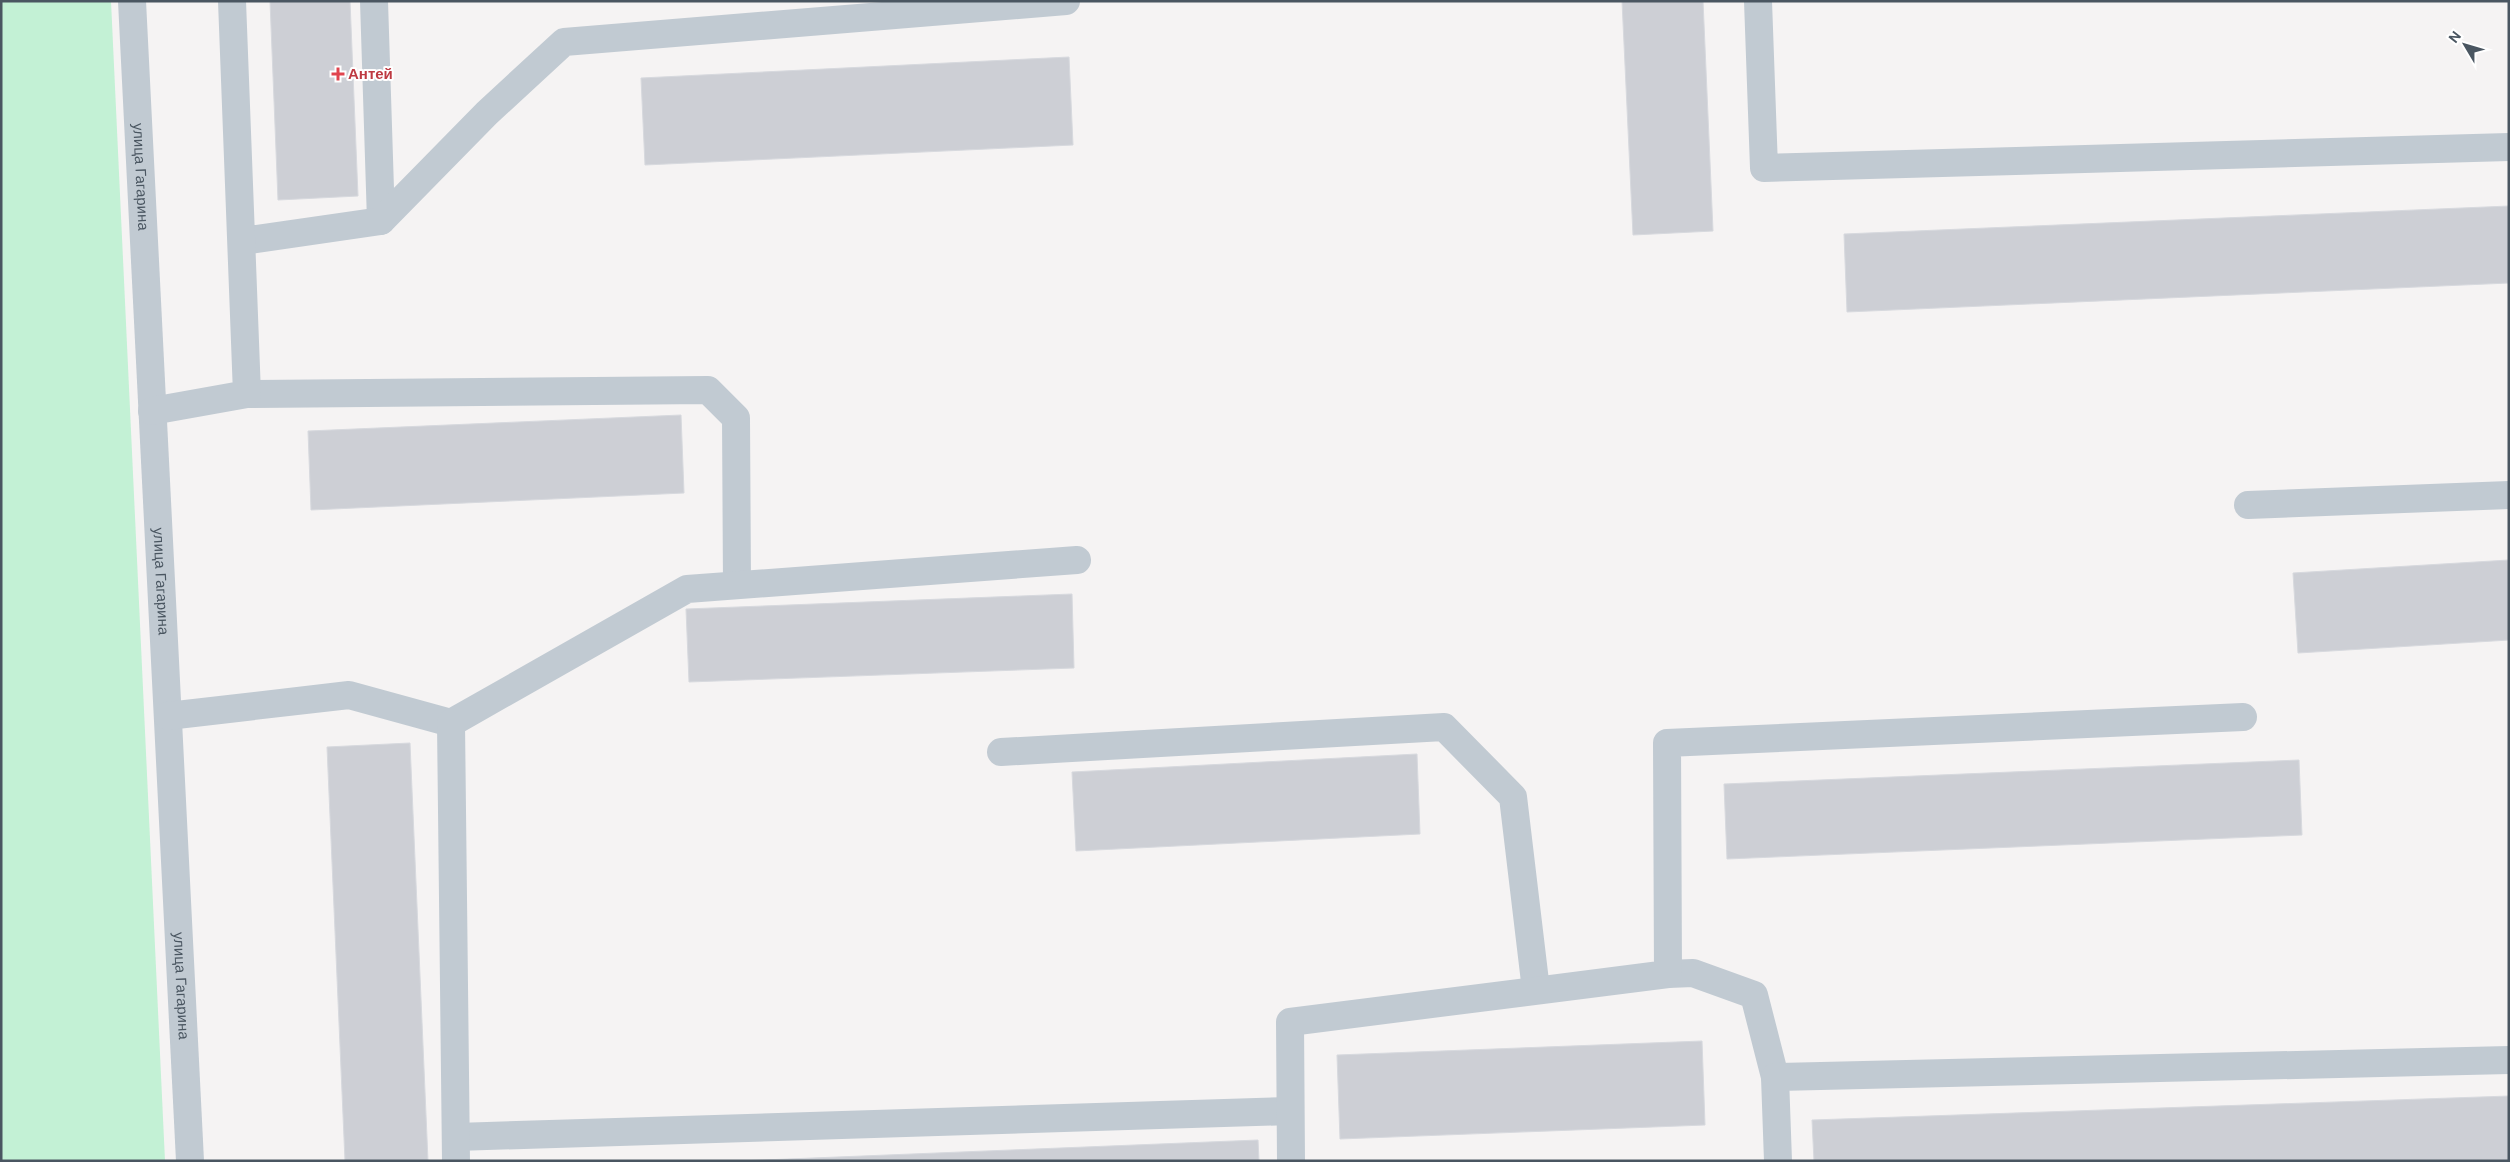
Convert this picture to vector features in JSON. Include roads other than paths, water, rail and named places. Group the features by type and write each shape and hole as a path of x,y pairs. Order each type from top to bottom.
{"street":[{"name":"улица Гагарина","path":"132,1 190,1161"},
{"path":"232,1 247,394"},
{"path":"374,1 381,221"},
{"path":"242,241 381,221 487,114 564,42 1066,1"},
{"path":"1758,1 1764,168 2509,147"},
{"path":"152,411 247,394 708,390 736,418 737,585"},
{"path":"2248,505 2509,495"},
{"path":"168,716 349,695 451,723 687,589 1077,560"},
{"path":"1668,974 1666,743 2243,717"},
{"path":"451,723 456,1149 1290,1111"},
{"path":"1001,752 1444,727 1513,797 1536,990"},
{"path":"1291,1161 1290,1022 1536,990 1668,974 1692,973 1754,995 1776,1077 1778,1161"},
{"path":"1776,1077 2509,1060"}],"place":[{"name":"Антей","path":"338,74"}]}
